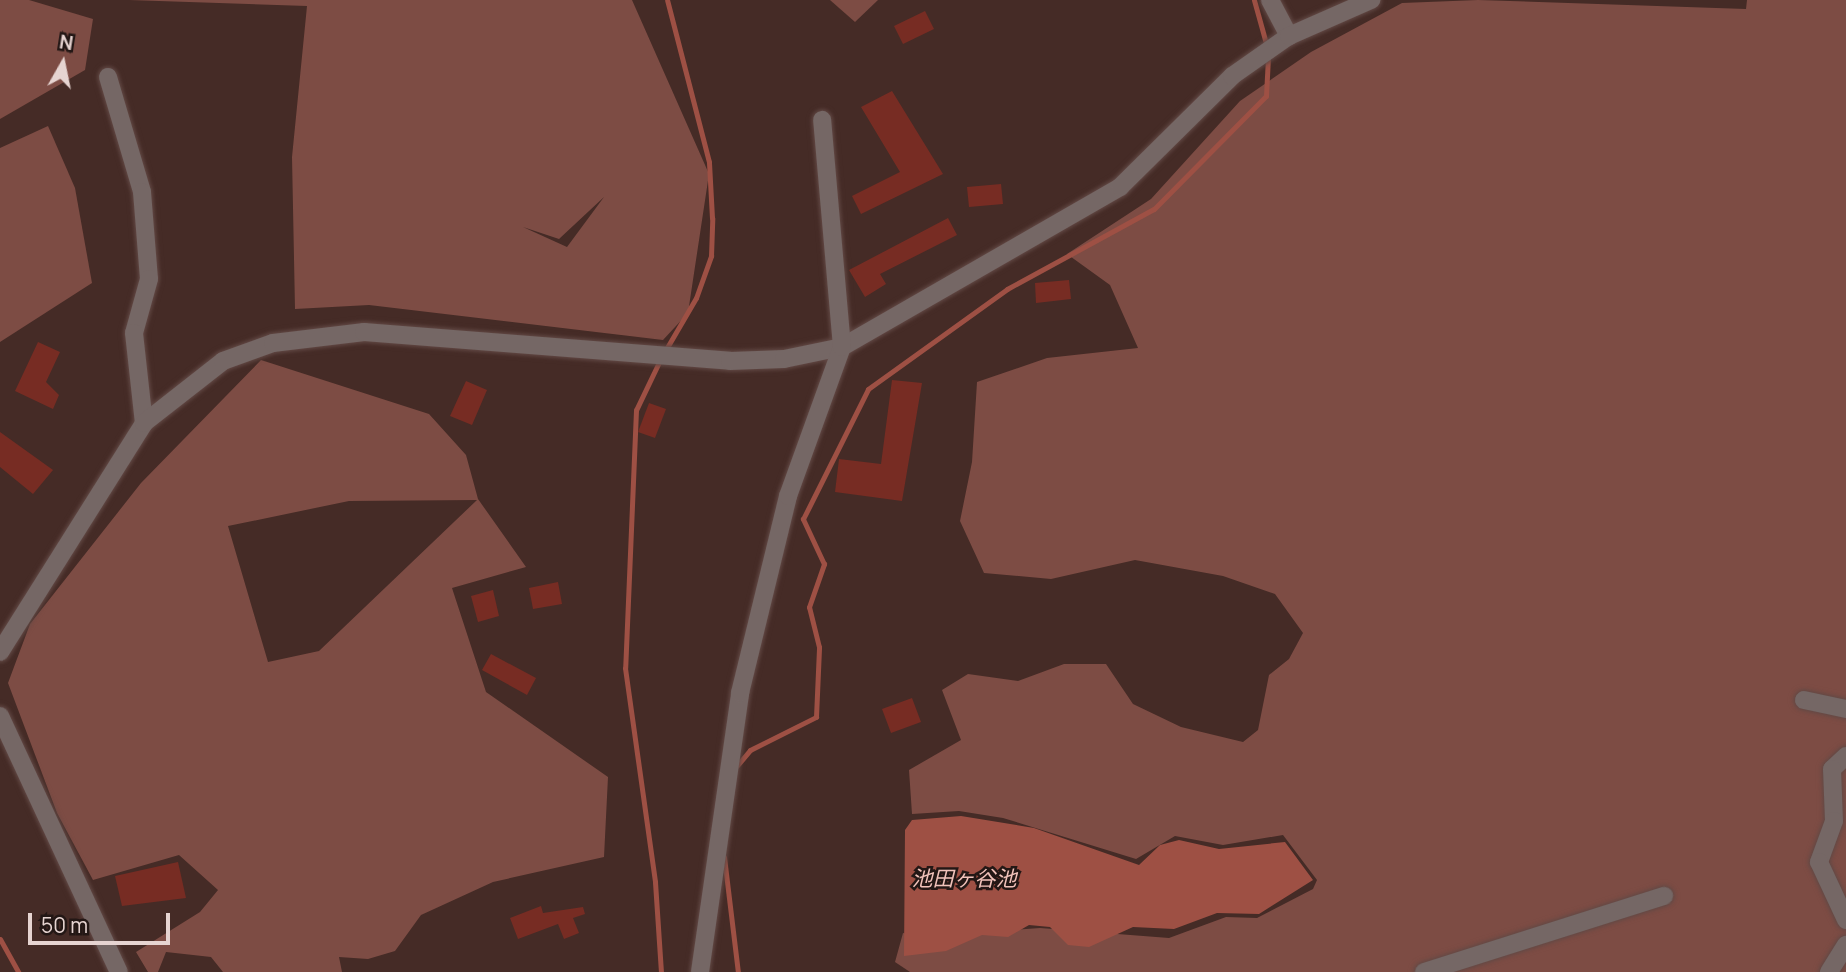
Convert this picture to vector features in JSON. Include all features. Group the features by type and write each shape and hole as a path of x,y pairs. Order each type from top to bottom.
{"street":[{"path":"1270,0 1289,36"},
{"path":"0,652 144,423 223,362 321,334 730,361 784,359 842,347 1119,187 1232,76 1289,36 1371,0"},
{"path":"108,78 142,192 149,279 134,333 144,423"},
{"path":"700,972 740,693 788,496 842,347 821,120"},
{"path":"1804,700 1846,709"},
{"path":"0,716 119,972"},
{"path":"1846,756 1832,769 1834,821 1819,862 1846,920"},
{"path":"1424,972 1664,896"},
{"path":"1829,972 1846,944"}],"shaded area":[{"path":"0,0 29,0 93,19 85,70 0,119"},
{"path":"129,0 632,0 709,174 688,313 663,340 369,305 295,309 292,157 307,6","holes":["604,197 567,247 523,227 559,239"]},
{"path":"830,0 878,0 855,22"},
{"path":"1478,0 1746,9 1747,0 1846,0 1846,972 910,972 895,962 903,933 950,942 981,932 1040,928 1169,938 1226,917 1257,918 1313,889 1317,880 1283,835 1223,845 1175,836 1136,859 1003,818 959,811 912,814 909,770 961,740 942,690 968,674 1018,681 1064,664 1106,664 1133,704 1181,727 1243,742 1258,730 1269,675 1289,659 1303,633 1275,594 1223,576 1135,560 1051,579 984,573 960,521 972,462 977,382 1047,358 1138,348 1110,285 1067,254 1151,199 1240,101 1311,52 1402,3"},
{"path":"48,126 75,188 92,283 0,342 0,148"},
{"path":"261,360 429,414 466,455 478,499 526,567 452,588 486,692 608,777 604,857 493,882 421,915 395,951 368,959 339,957 342,972 223,972 211,957 166,952 158,972 148,972 136,952 200,912 218,890 179,855 93,880 57,813 8,683 30,624 141,483","holes":["477,500 319,651 268,662 228,526 349,501"]}],"water":[{"name":"池田ヶ谷池","path":"961,816 1034,828 1139,865 1160,845 1179,840 1219,849 1285,842 1313,880 1259,914 1217,913 1174,929 1133,927 1089,947 1068,945 1050,927 1029,925 1008,937 982,935 946,951 904,956 905,830 912,820"}],"building":[{"path":"925,11 934,29 903,44 894,26"},
{"path":"892,91 943,174 861,214 852,196 900,172 861,107"},
{"path":"1001,184 1003,204 969,207 967,187"},
{"path":"948,218 957,235 880,274 886,284 865,297 849,270"},
{"path":"1069,280 1071,299 1036,303 1035,283"},
{"path":"38,342 60,352 46,382 59,395 53,409 15,391"},
{"path":"892,380 922,383 902,501 835,492 839,459 881,464"},
{"path":"466,381 487,390 472,425 450,416"},
{"path":"649,403 666,409 655,438 638,432"},
{"path":"0,432 53,470 33,494 0,467"},
{"path":"558,582 562,604 533,609 529,588"},
{"path":"493,590 499,616 478,622 471,596"},
{"path":"491,654 536,678 527,695 482,670"},
{"path":"912,698 921,722 891,733 882,709"},
{"path":"178,862 186,898 122,906 115,876"},
{"path":"541,906 543,913 583,907 585,914 573,918 579,933 564,939 558,924 518,939 510,918"}],"waterway":[{"path":"665,351 696,298 711,256 712,218 709,162 667,0"},
{"path":"1254,0 1267,47"},
{"path":"735,768 750,750 816,717 819,647 809,607 824,564 803,519 868,389 1007,289 1154,209 1266,96 1268,56"},
{"path":"660,360 636,410 625,668 655,882 661,972"},
{"path":"724,857 738,972"},
{"path":"0,939 18,972"}]}
